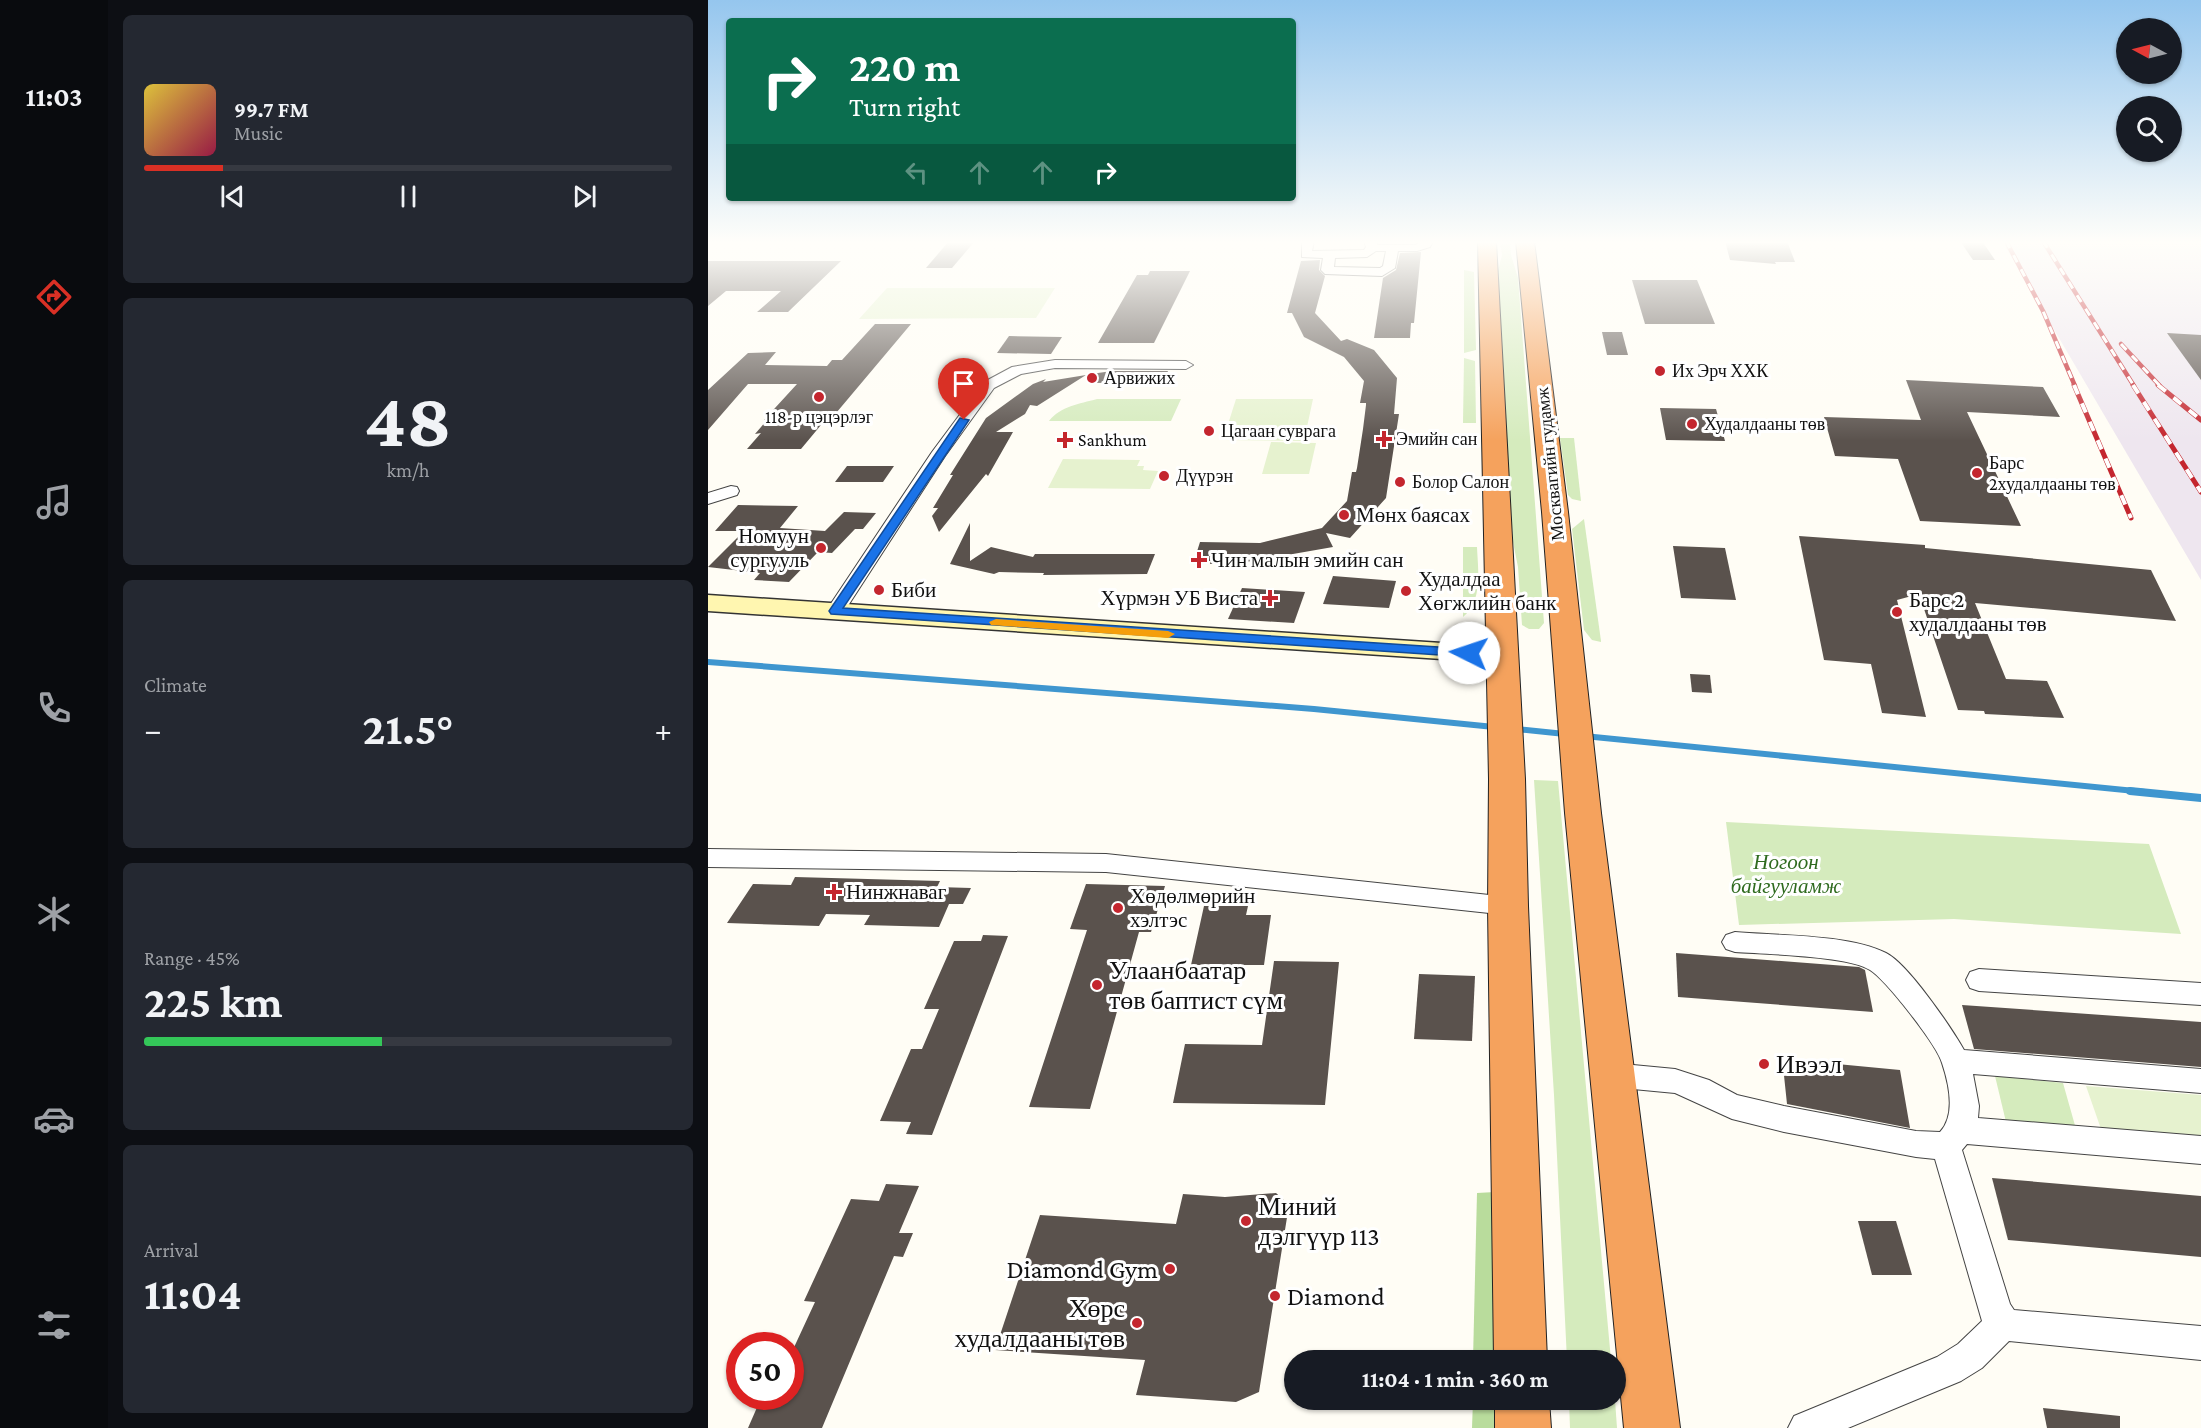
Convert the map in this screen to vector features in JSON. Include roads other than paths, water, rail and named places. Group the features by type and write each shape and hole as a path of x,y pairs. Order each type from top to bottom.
{"highway":[{"path":"1490,308 1508,780 1508,906 1521,1350"},
{"name":"Москвагийн гудамж","path":"1532,308 1553,490 1570,688 1652,1428"},
{"path":"1522,1410 1523,1428"}],"main road":[{"path":"708,603 835,611 1504,667"}],"street":[{"path":"835,611 938,455 989,386 1017,370 1055,364 1186,364"},
{"path":"708,499 731,491"},
{"path":"708,858 1106,863 1508,906"},
{"path":"1735,942 1843,951 1878,961 1896,977 1947,1043 1956,1061 1965,1106 1953,1138 1996,1314 2004,1323 2012,1326 2201,1343"},
{"path":"1979,980 2201,994"},
{"path":"1956,1061 2201,1081"},
{"path":"1612,1075 1675,1081 1699,1089 1732,1106 1784,1119 1916,1144 1953,1138 2201,1150"},
{"path":"1806,1428 1949,1369 1970,1356 2004,1323"}],"waterway":[{"path":"708,662 1314,709 1494,727"},
{"path":"1516,729 1565,734"},
{"path":"1584,736 2145,792"},
{"path":"2130,791 2201,798"}],"railway":[{"path":"2041,308 2075,386"},
{"path":"2085,308 2134,386"},
{"path":"2121,344 2160,386"},
{"path":"2074,385 2131,518"},
{"path":"2133,385 2201,492"},
{"path":"2158,385 2201,420"}],"place":[{"name":"Их Эрч ХХК","path":"1660,371"},
{"name":"Арвижих","path":"1092,378"},
{"name":"118-р цэцэрлэг","path":"819,397"},
{"name":"Худалдааны төв","path":"1692,424"},
{"name":"Цагаан суврага","path":"1209,431"},
{"name":"Эмийн сан","path":"1384,439"},
{"name":"Sankhum","path":"1065,440"},
{"name":"Барс 2худалдааны төв","path":"1977,473"},
{"name":"Дүүрэн","path":"1164,476"},
{"name":"Болор Салон","path":"1400,482"},
{"name":"Мөнх баясах","path":"1344,515"},
{"name":"Номуун сургууль","path":"821,548"},
{"name":"Чин малын эмийн сан","path":"1199,560"},
{"name":"Биби","path":"879,590"},
{"name":"Худалдаа Хөгжлийн банк","path":"1406,591"},
{"name":"Хүрмэн УБ Виста","path":"1270,598"},
{"name":"Барс 2 худалдааны төв","path":"1897,612"},
{"name":"Нинжнаваг","path":"834,892"},
{"name":"Хөдөлмөрийн хэлтэс","path":"1118,908"},
{"name":"Улаанбаатар төв баптист сүм","path":"1097,985"},
{"name":"Ивээл","path":"1764,1064"},
{"name":"Миний дэлгүүр 113","path":"1246,1221"},
{"name":"Diamond Gym","path":"1170,1269"},
{"name":"Diamond","path":"1275,1296"},
{"name":"Хөрс худалдааны төв","path":"1137,1323"}],"park label":[{"name":"Ногоон байгууламж","path":"1786,874"}]}
